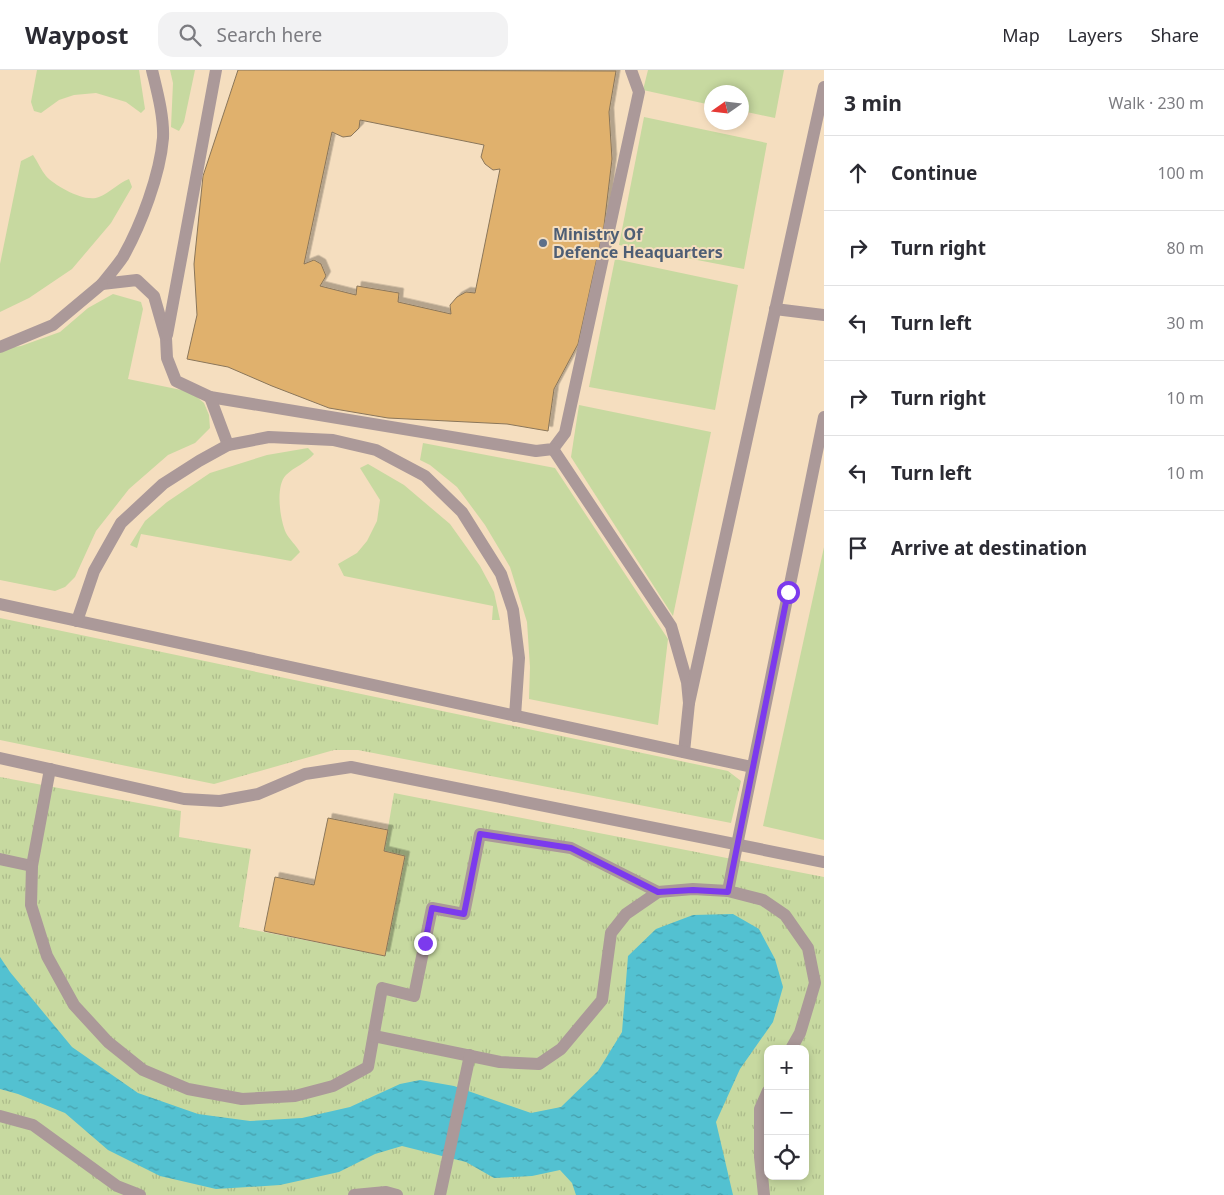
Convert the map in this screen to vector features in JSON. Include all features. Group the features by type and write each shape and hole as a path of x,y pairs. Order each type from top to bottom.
{"street":[{"path":"0,347 53,325 102,284 122,257 138,225 157,173 163,137 152,70"},
{"path":"166,338 216,70"},
{"path":"102,284 137,280 154,296 166,338 167,358 176,380 210,396 511,448 536,451 553,449 565,432 639,92 631,70"},
{"path":"684,752 689,703 824,86"},
{"path":"776,309 824,315"},
{"path":"210,396 228,445"},
{"path":"728,892 824,417"},
{"path":"76,621 94,571 121,523 163,484 228,445 270,437 333,440 376,450 425,476 462,512 501,574 513,610 519,658 516,716"},
{"path":"553,449 671,626 687,682 689,703"},
{"path":"0,604 752,767"},
{"path":"0,758 184,799 220,801 258,794 305,774 351,767 824,862"},
{"path":"50,769 32,866 31,905 47,956 74,1005 108,1042 143,1070 188,1089 242,1099 295,1096 333,1086 368,1067 382,988 414,996 432,908 464,914 480,834 571,848 658,892 693,890 728,892 763,900 785,915 808,948 815,983 800,1033 792,1045"},
{"path":"0,859 32,866"},
{"path":"374,1036 500,1062 539,1064 561,1049 602,1000 611,933 626,914 658,892"},
{"path":"440,1195 470,1055"},
{"path":"764,1101 760,1110 760,1157 764,1195"},
{"path":"0,1116 33,1125 117,1186 140,1195"},
{"path":"354,1195 386,1192 397,1195"}],"green space":[{"path":"37,70 139,70 145,109 141,113 126,102 96,93 74,95 59,100 41,113 34,111 31,102"},
{"path":"170,70 195,70 184,122 179,131 171,127 173,83"},
{"path":"648,70 784,70 775,118 749,112 749,85 704,85 704,103 643,90"},
{"path":"644,117 767,143 744,269 619,245"},
{"path":"33,155 44,174 50,180 78,196 86,198 99,197 129,179 132,187 111,223 72,269 29,298 0,312 0,264 21,161"},
{"path":"615,259 738,285 715,410 589,387"},
{"path":"113,294 141,302 143,309 128,379 191,392 204,403 209,415 210,428 195,443 168,455 129,489 96,531 75,577 65,587 55,591 0,580 0,349 21,346 60,332 88,308"},
{"path":"579,405 711,432 673,616 571,457"},
{"path":"423,443 555,468 668,639 658,725 529,699 530,667 527,622 510,567 485,525 457,487 430,465 420,460"},
{"path":"308,448 314,454 286,475 281,487 280,512 284,527 287,535 300,552 291,561 141,534 137,548 130,545 145,521 167,502 210,473 267,455"},
{"path":"368,464 404,485 450,524 480,566 494,592 500,620 492,620 493,606 344,576 338,564 357,553 367,541 377,521 380,500 360,468"},
{"path":"824,547 824,840 763,826"},
{"path":"0,618 728,771 741,781 731,823 358,750 334,750 214,784 0,740"},
{"path":"0,777 181,811 179,837 251,849 239,927 385,956 405,856 384,851 394,793 824,877 824,1195 0,1195"}],"water":[{"path":"733,914 759,929 775,959 783,987 773,1022 740,1069 716,1122 733,1195 576,1195 572,1183 560,1170 532,1176 494,1178 466,1162 402,1146 375,1154 339,1172 280,1185 216,1189 160,1176 108,1150 65,1113 18,1094 0,1089 0,957 10,972 72,1047 138,1093 198,1114 250,1121 302,1118 350,1107 400,1084 420,1080 454,1086 531,1113 561,1107 598,1071 622,1032 628,956 656,929 693,915"}],"building":[{"name":"Ministry Of Defence Heaquarters","path":"238,70 616,71 609,112 612,159 604,226 578,344 554,389 548,431 507,424 388,418 329,408 228,367 187,359 197,315 194,264 203,176","holes":["360,120 484,145 481,157 485,164 493,170 500,169 475,293 466,292 457,297 450,305 451,314 398,302 399,293 357,286 356,295 320,286 326,276 321,264 314,260 304,264 332,132 343,137 351,136 359,128"]},
{"path":"328,818 388,830 384,851 405,856 385,956 264,931 275,877 314,885"}],"place":[{"name":"Ministry Of Defence Heaquarters","path":"543,243"}],"route":[{"path":"425,943 432,908 464,914 480,834 571,848 658,892 693,890 728,892 788,592"}]}
